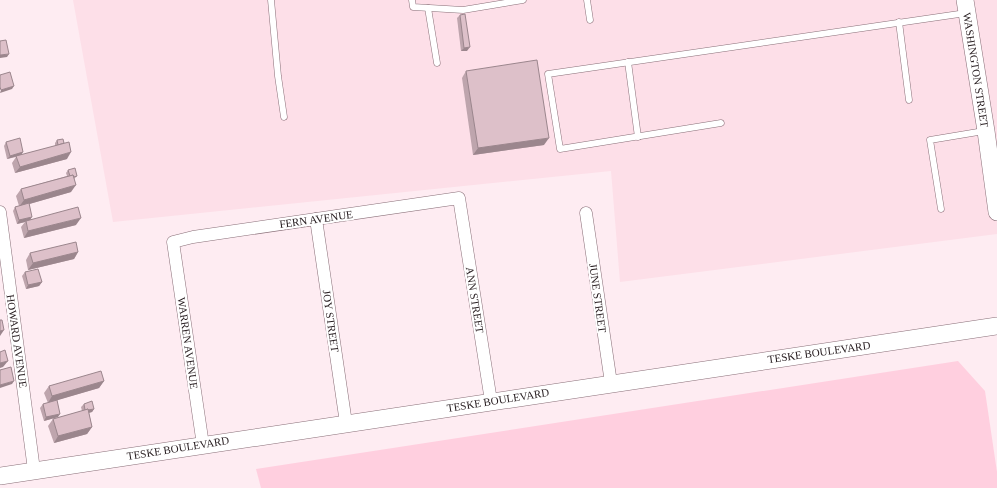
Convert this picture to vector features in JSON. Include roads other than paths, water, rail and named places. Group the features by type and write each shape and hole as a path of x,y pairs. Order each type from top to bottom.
{"street":[{"name":"WASHINGTON STREET","path":"966,6 988,139 997,212"},
{"name":"FERN AVENUE","path":"173,242 193,237 459,198"},
{"name":"ANN STREET","path":"459,198 491,401"},
{"name":"HOWARD AVENUE","path":"0,212 34,470"},
{"name":"JUNE STREET","path":"586,213 611,383"},
{"name":"JOY STREET","path":"316,219 346,423"},
{"name":"WARREN AVENUE","path":"173,242 204,444"},
{"name":"TESKE BOULEVARD","path":"0,476 204,444 997,326"}],"lane":[{"path":"271,0 278,76 284,117"},
{"path":"412,0 413,7 462,10 523,0"},
{"path":"587,0 590,20"},
{"path":"721,123 560,150 548,74 899,22 966,6"},
{"path":"428,8 437,63"},
{"path":"899,22 910,100"},
{"path":"628,62 638,137"},
{"path":"941,209 930,140 988,139"}]}
